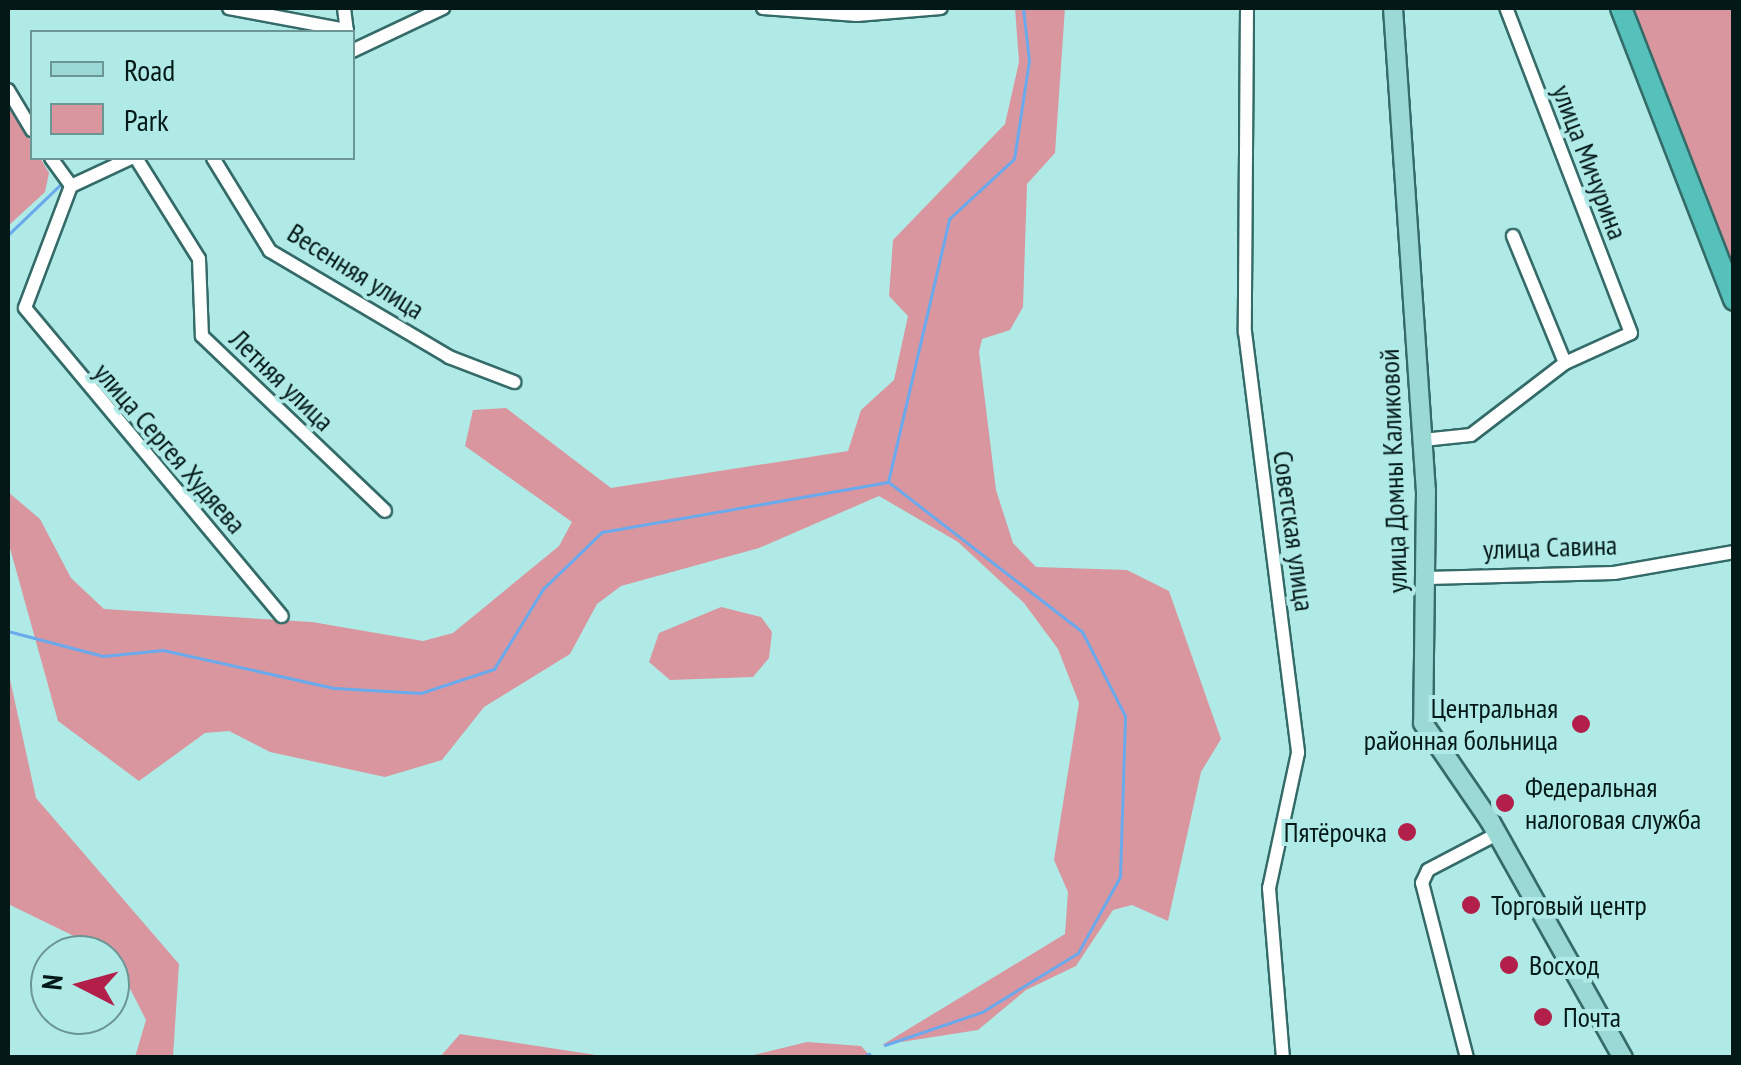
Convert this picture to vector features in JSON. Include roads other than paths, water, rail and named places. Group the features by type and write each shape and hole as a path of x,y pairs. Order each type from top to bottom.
{"highway":[{"path":"1621,8 1734,300"}],"main road":[{"name":"улица Домны Каликовой","path":"1393,8 1423,440 1427,578 1423,723 1498,834 1623,1058"}],"street":[{"path":"229,8 342,30"},
{"path":"355,50 443,8"},
{"path":"763,8 941,8"},
{"name":"Советская улица","path":"1248,8 1247,364 1298,753 1269,902 1283,1058"},
{"name":"улица Мичурина","path":"1506,8 1631,333 1565,363"},
{"path":"8,90 30,127"},
{"path":"52,160 71,186 129,160"},
{"name":"Летняя улица","path":"134,160 199,259 202,336 217,357 385,512"},
{"name":"Весенняя улица","path":"214,160 270,251 448,357 514,382"},
{"name":"улица Сергея Худяева","path":"71,186 25,308 282,616"},
{"path":"1423,440 1471,435 1565,363 1513,236"},
{"name":"улица Савина","path":"1427,578 1614,573 1734,552"},
{"path":"1467,1058 1422,882 1428,870 1498,834"}],"waterway":[{"path":"8,631 103,656 163,650 335,688 421,693 494,669 543,589 602,532 888,482 949,219 1014,159 1029,61 1023,8"},
{"path":"8,235 59,186"},
{"path":"885,1045 982,1012 1078,953 1120,877 1125,716 1082,632 888,482"},
{"path":"860,1058 869,1054"}],"place":[{"name":"Центральная районная больница","path":"1581,724"},
{"name":"Федеральная налоговая служба","path":"1505,803"},
{"name":"Пятёрочка","path":"1407,832"},
{"name":"Торговый центр","path":"1471,905"},
{"name":"Восход","path":"1509,965"},
{"name":"Почта","path":"1543,1017"}]}
